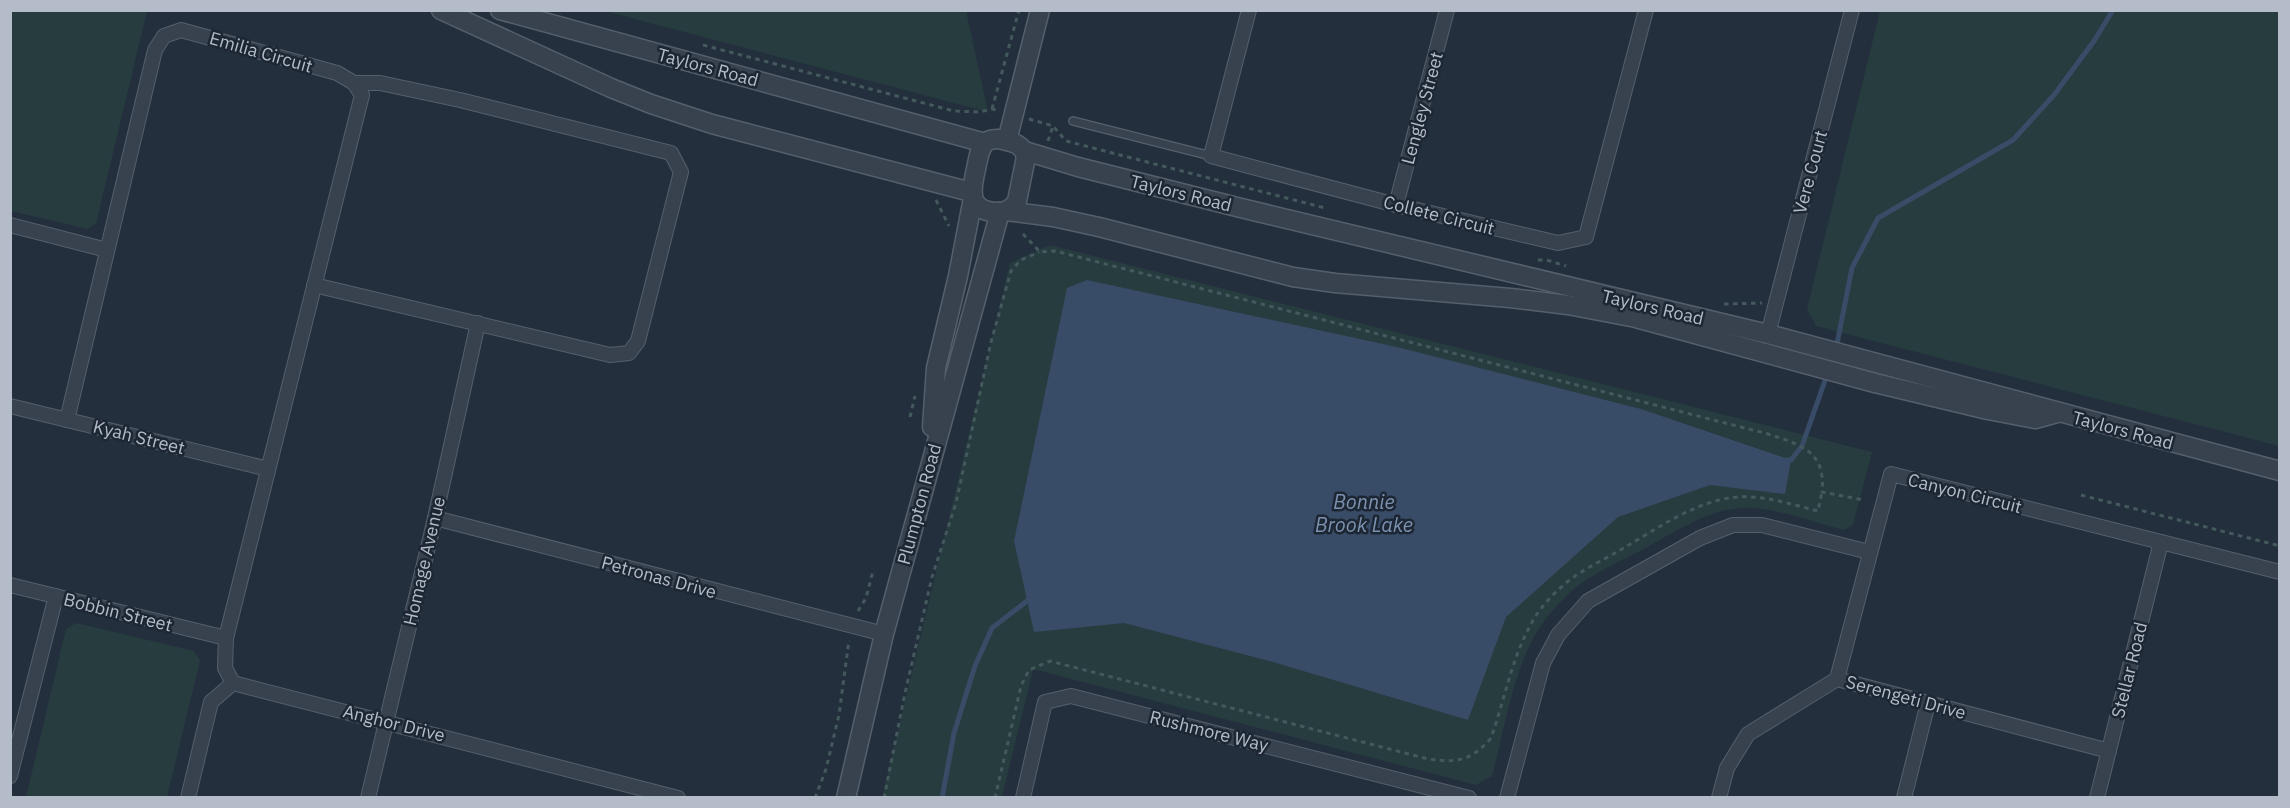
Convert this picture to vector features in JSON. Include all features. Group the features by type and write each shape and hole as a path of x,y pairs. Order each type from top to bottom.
{"street":[{"path":"441,10 651,104 712,124 972,195 984,209 1099,227 1293,277 1335,284 1510,298 1580,307 1636,318 1875,383 1988,410 2035,419 2058,412"},
{"name":"Taylors Road","path":"500,10 985,143"},
{"path":"1007,141 1040,10"},
{"path":"1211,156 1249,10"},
{"name":"Lengley Street","path":"1396,205 1447,10"},
{"name":"Collete Circuit","path":"1211,156 1396,205 1558,243 1586,237 1646,10"},
{"name":"Vere Court","path":"1768,334 1852,10"},
{"name":"Emilia Circuit","path":"67,420 155,50 164,36 181,30 337,73 354,82 380,83 460,100 671,153 681,172 638,341 629,353 610,355 315,285"},
{"path":"188,798 211,702 233,683 225,668 226,638 362,95 354,82"},
{"path":"930,462 936,369 958,276 978,158 985,143 993,139 1019,145 1025,150 1026,157 1017,201 1014,206 1003,212"},
{"name":"Taylors Road","path":"1025,150 1213,201 1768,334 2280,471"},
{"name":"Plumpton Road","path":"846,798 884,634 930,462 1003,212"},
{"path":"10,225 107,250"},
{"name":"Homage Avenue","path":"368,798 435,518 478,323"},
{"name":"Kyah Street","path":"10,406 268,469"},
{"name":"Canyon Circuit","path":"1837,679 1891,474 2280,572"},
{"name":"Petronas Drive","path":"435,518 851,628 884,634"},
{"path":"1507,798 1543,663 1558,634 1588,601 1700,538 1733,525 1762,525 1869,552"},
{"name":"Stellar Road","path":"2097,798 2160,542"},
{"name":"Bobbin Street","path":"10,585 226,638"},
{"path":"10,776 56,596"},
{"name":"Serengeti Drive","path":"1719,798 1727,768 1748,734 1837,679 2109,751"},
{"name":"Anghor Drive","path":"233,683 678,798"},
{"name":"Rushmore Way","path":"1023,798 1045,702 1071,696 1469,798"},
{"path":"1904,798 1928,703"}],"lane":[{"path":"1073,120 1211,156"}],"path":[{"path":"703,45 954,111 980,112 992,109 1019,10"},
{"path":"1053,126 1066,141 1333,210"},
{"path":"1023,234 1040,252"},
{"path":"884,798 929,589 956,503 992,342 1011,271 1021,260 1040,252 1055,251 1768,434 1802,446 1818,460 1823,481 1818,511 1755,498 1714,501 1652,531 1575,576 1555,592 1528,629 1516,657 1491,738 1483,748 1469,758 1452,762 1428,759 1050,662 1029,670 1021,686 995,798"},
{"path":"1537,260 1547,260 1574,268"},
{"path":"1722,304 1776,303"},
{"path":"1822,492 1864,500"},
{"path":"2081,495 2280,546"},
{"path":"815,798 826,769 839,715 846,650 851,628 866,597 873,571"}],"green space":[{"path":"11,10 147,11 96,224 87,229 11,211"},
{"path":"605,11 966,11 988,112"},
{"path":"1880,11 2279,11 2279,446 1816,326 1807,309"},
{"name":"Bonnie Brook Lake","path":"1050,245 1872,452 1853,525 1844,530 1766,510 1742,508 1728,510 1688,524 1582,583 1558,605 1534,637 1514,687 1492,776 1476,785 1033,669 1002,797 882,798 1010,263"},
{"path":"76,623 194,651 200,661 167,797 26,797 66,629"}],"water":[{"name":"Bonnie Brook Lake","path":"1087,280 1397,347 1641,409 1791,460 1785,494 1710,485 1618,517 1506,617 1468,720 1273,662 1124,623 1034,632 1014,541 1067,288"}],"waterway":[{"path":"1836,349 1852,268 1878,218 2013,140 2054,95 2094,41 2113,10"},
{"path":"1786,460 1791,460 1802,446 1828,372"},
{"path":"942,798 954,733 975,666 992,628 1027,601 1034,599"}]}
